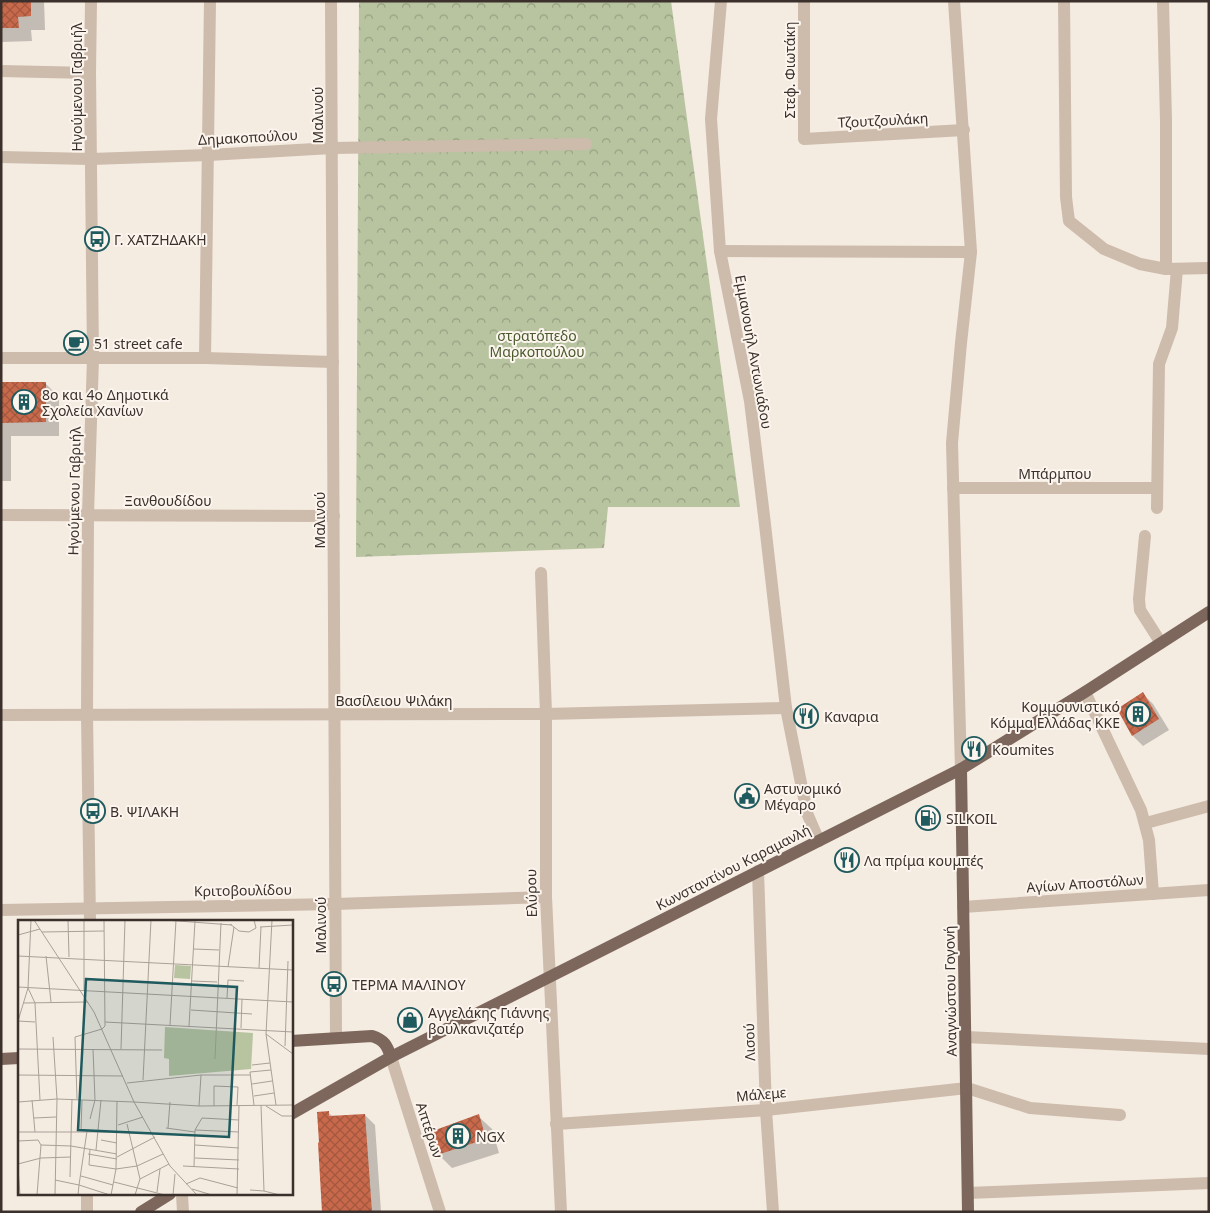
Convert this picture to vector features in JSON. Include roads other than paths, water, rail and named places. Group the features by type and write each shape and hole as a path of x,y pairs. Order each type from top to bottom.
{"main road":[{"name":"Κωνσταντίνου Καραμανλή","path":"292,1113 390,1057 961,769 1209,612"},
{"name":"Αναγνώστου Γογονή","path":"961,769 968,1088 968,1212"},
{"path":"292,1041 372,1036 386,1044 390,1057"},
{"path":"1,1059 18,1058"},
{"path":"142,1212 167,1196"}],"street":[{"name":"Ηγούμενου Γαβριήλ","path":"90,920 87,714 88,515 93,358 90,158 91,1"},
{"path":"205,358 210,1"},
{"name":"Μαλινού","path":"331,1 336,1038"},
{"name":"Εμμανουήλ Αντωνιάδου","path":"721,1 711,119 720,251 750,401 786,708 807,813 820,841"},
{"name":"Στεφ. Φιωτάκη","path":"804,1 804,138"},
{"path":"954,1 971,252 952,443 961,769"},
{"path":"1064,1 1066,197 1069,221 1104,250 1140,264 1171,269 1209,268"},
{"path":"1157,508 1159,364 1172,328 1163,1"},
{"path":"1,71 90,73"},
{"name":"Τζουτζουλάκη","path":"804,138 964,130"},
{"name":"Δημακοπούλου","path":"1,157 90,158 209,155 332,148 586,144"},
{"path":"720,251 971,252"},
{"path":"1,358 205,358 333,362"},
{"name":"Μπάρμπου","path":"953,488 1157,488"},
{"name":"Ξανθουδίδου","path":"1,515 334,516"},
{"path":"1145,536 1139,599 1140,610 1161,643"},
{"name":"Ελύρου","path":"541,573 546,714 546,897 561,1212"},
{"path":"1085,692 1146,823 1149,840 1152,894"},
{"name":"Βασίλειου Ψιλάκη","path":"1,715 546,714 786,708"},
{"path":"1146,823 1209,806"},
{"name":"Λισού","path":"758,872 766,1110 773,1212"},
{"path":"1209,890 1209,895"},
{"name":"Αγίων Αποστόλων","path":"963,907 1209,890"},
{"name":"Κριτοβουλίδου","path":"1,910 335,904 546,897"},
{"path":"966,1037 1209,1049"},
{"name":"Απτέρων","path":"390,1057 440,1212"},
{"path":"968,1088 1030,1108 1120,1115"},
{"name":"Μάλεμε","path":"556,1124 766,1110 968,1088"},
{"path":"968,1193 1209,1184"},
{"path":"87,1196 87,1212"},
{"path":"182,1196 183,1212"}],"place":[{"name":"Γ. ΧΑΤΖΗΔΑΚΗ","path":"97,239"},
{"name":"51 street cafe","path":"76,343"},
{"name":"8ο και 4ο Δημοτικά Σχολεία Χανίων","path":"24,402"},
{"name":"Κομμουνιστικό Κόμμα Ελλάδας ΚΚΕ","path":"1138,714"},
{"name":"Καναρια","path":"806,716"},
{"name":"Koumites","path":"974,749"},
{"name":"Αστυνομικό Μέγαρο","path":"747,796"},
{"name":"Β. ΨΙΛΑΚΗ","path":"93,811"},
{"name":"SILKOIL","path":"928,818"},
{"name":"Λα πρίμα κουμπές","path":"847,860"},
{"name":"ΤΕΡΜΑ ΜΑΛΙΝΟΥ","path":"334,984"},
{"name":"Αγγελάκης Γιάννης βουλκανιζατέρ","path":"410,1020"},
{"name":"NGX","path":"458,1136"}],"park label":[{"name":"στρατόπεδο Μαρκοπούλου","path":"537,344"}]}
